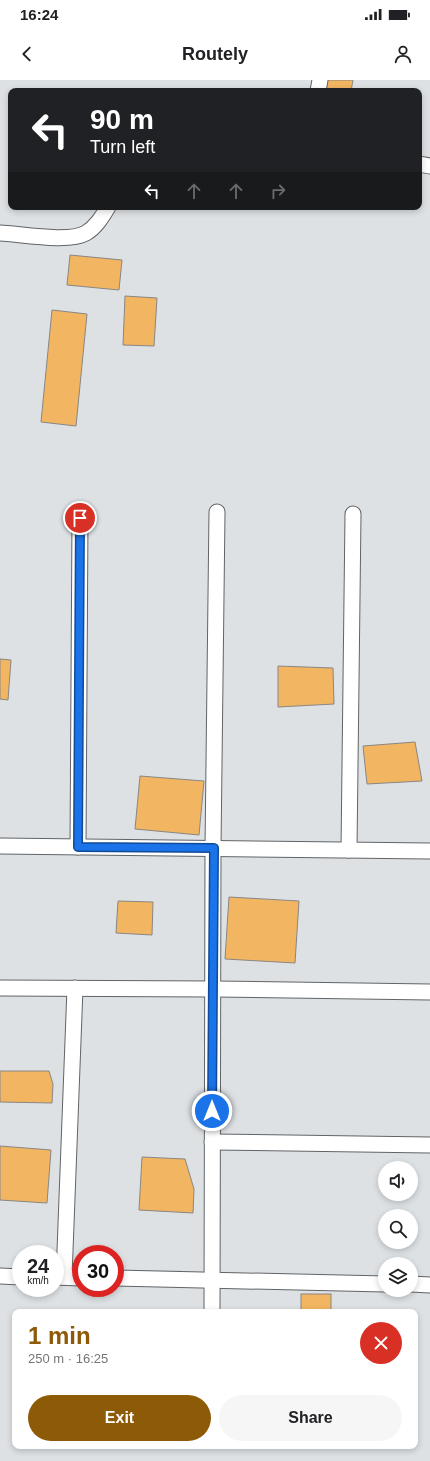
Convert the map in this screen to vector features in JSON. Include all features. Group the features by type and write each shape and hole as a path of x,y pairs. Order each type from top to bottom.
{"street":[{"path":"0,232 64,238 76,237 86,233 98,223 106,210"},
{"path":"212,1309 217,512"},
{"path":"349,850 353,514"},
{"path":"78,847 80,518"},
{"path":"0,846 430,851"},
{"path":"0,988 430,992"},
{"path":"62,1245 75,988"},
{"path":"212,1142 430,1145"},
{"path":"0,1276 12,1277"},
{"path":"124,1278 378,1284"},
{"path":"418,1284 430,1285"}],"building":[{"path":"327,80 353,80 352,88 325,88"},
{"path":"70,255 122,260 119,290 67,285"},
{"path":"125,296 157,298 154,346 123,345"},
{"path":"52,310 87,314 76,426 41,422"},
{"path":"0,659 11,660 8,700 0,699"},
{"path":"278,666 333,668 334,704 278,707"},
{"path":"415,742 422,781 367,784 363,746"},
{"path":"140,776 204,781 199,835 135,829"},
{"path":"229,897 299,901 295,963 225,959"},
{"path":"118,901 153,902 152,935 116,933"},
{"path":"0,1071 49,1071 53,1084 52,1103 0,1102"},
{"path":"0,1146 51,1150 47,1203 0,1200"},
{"path":"142,1157 185,1159 194,1189 193,1213 139,1210"},
{"path":"301,1294 331,1294 331,1309 301,1309"}],"route":[{"path":"80,518 78,847 214,848 212,1111"}]}
